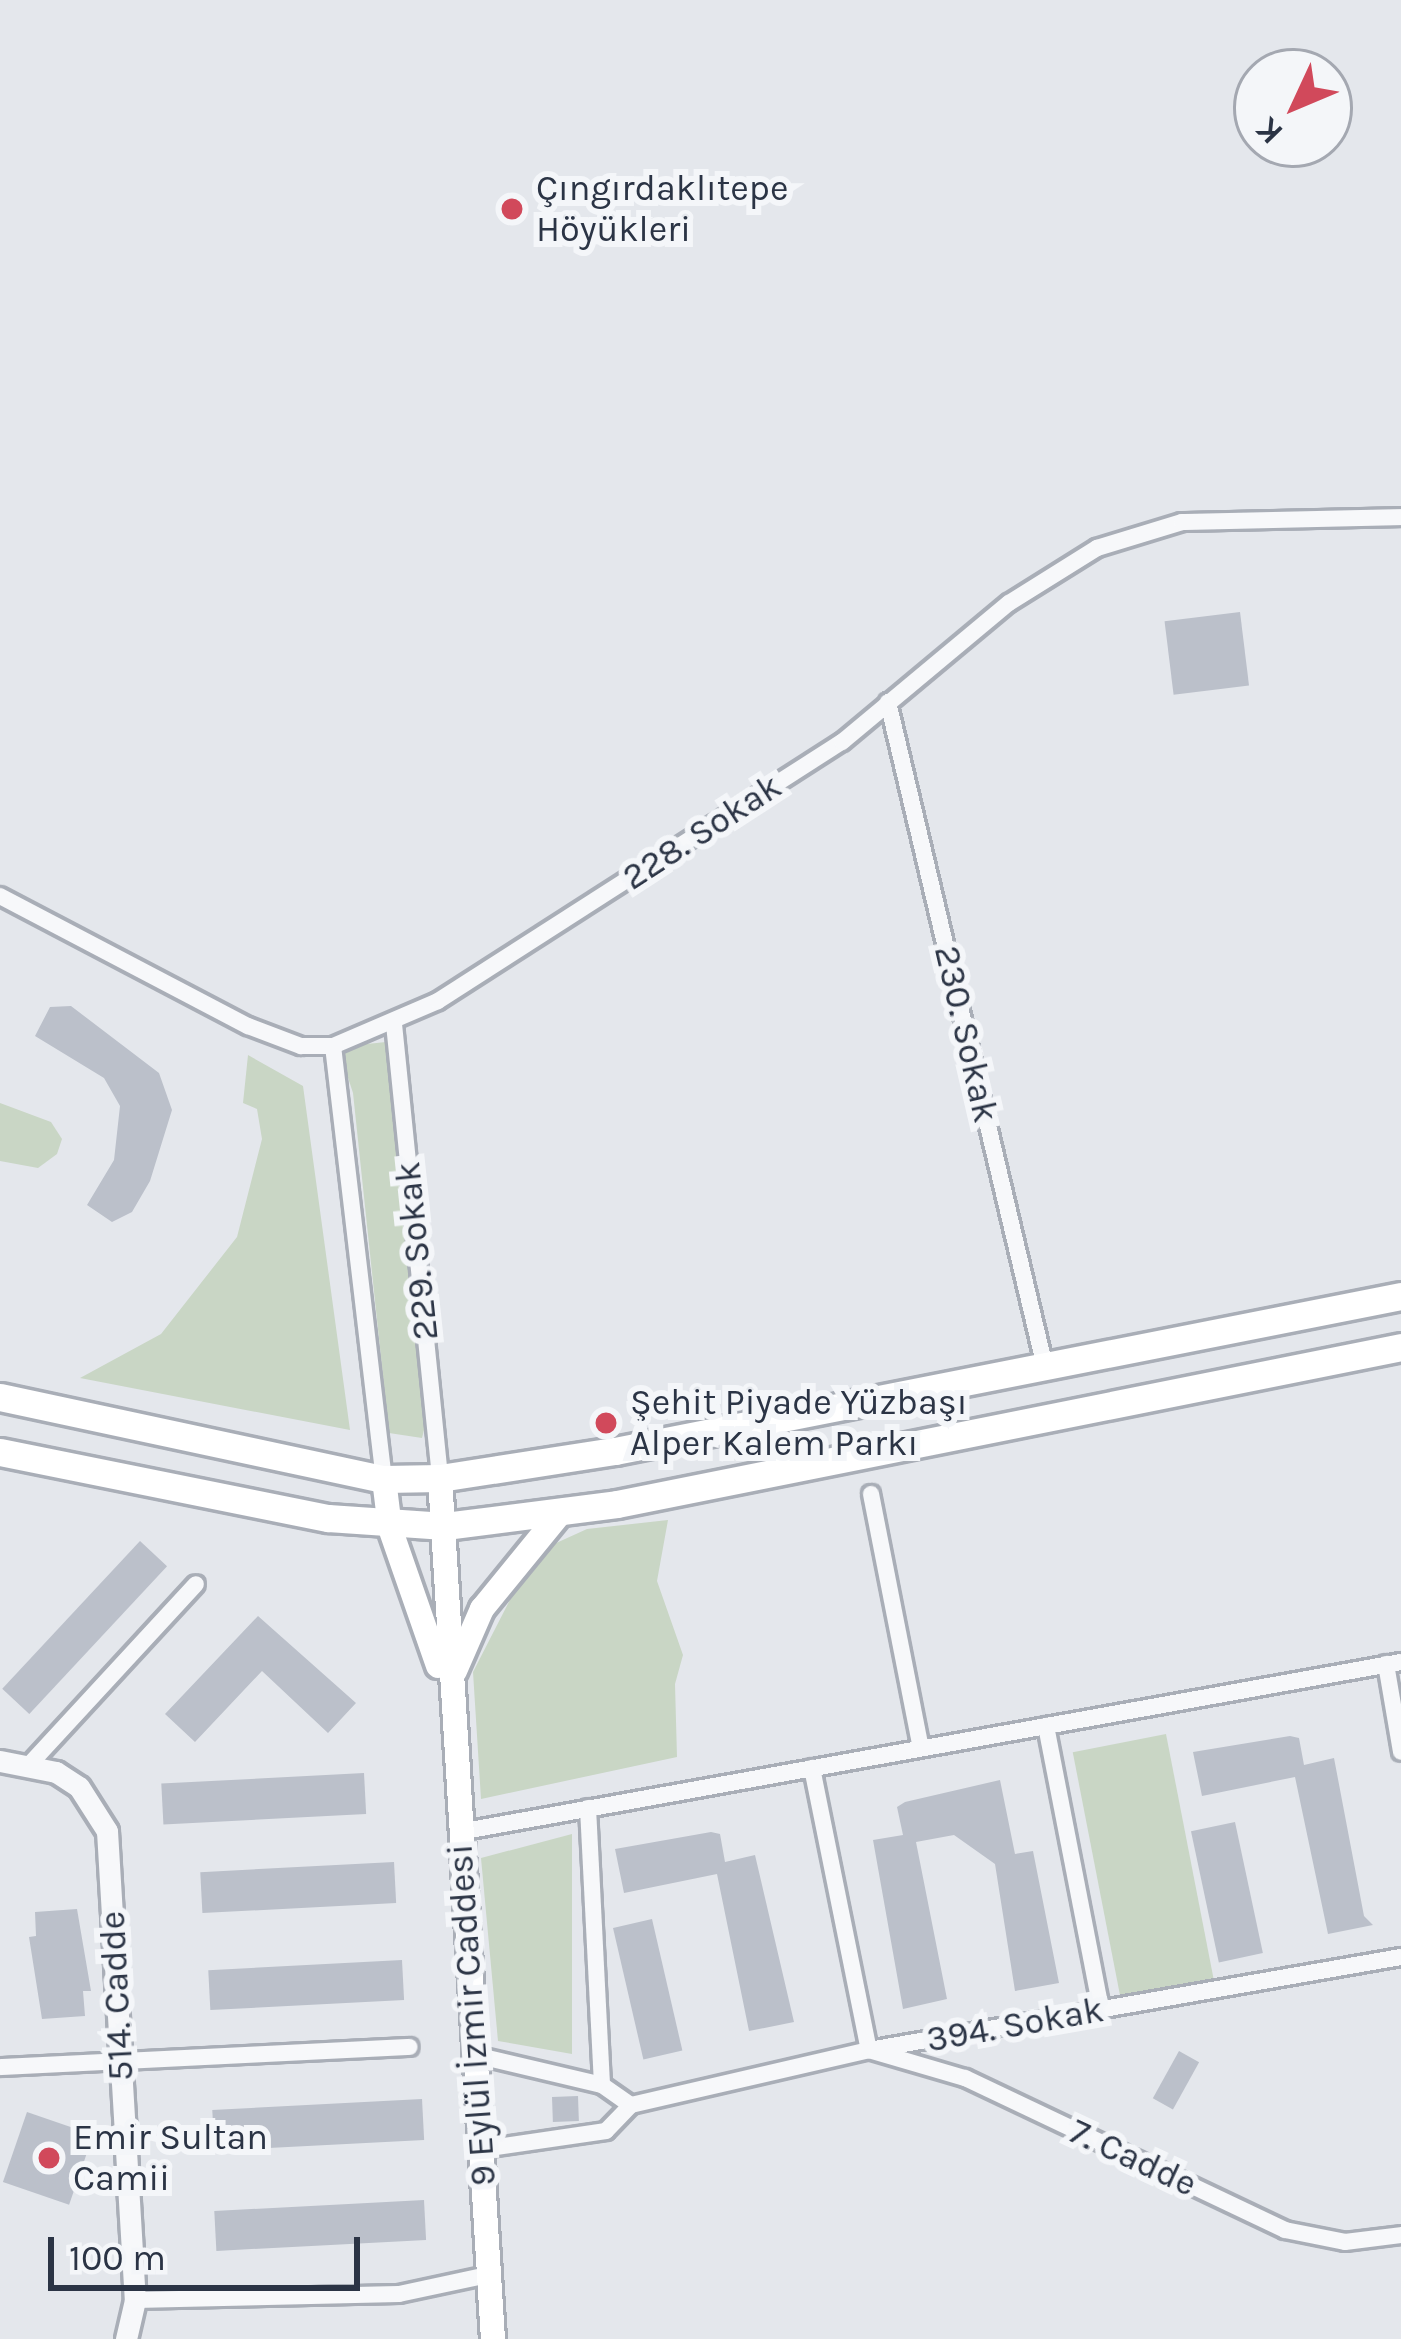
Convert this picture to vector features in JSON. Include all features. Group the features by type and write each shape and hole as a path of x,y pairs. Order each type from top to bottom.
{"main road":[{"path":"0,1396 384,1478 440,1478 1401,1297"},
{"path":"0,1452 390,1528 445,1526 562,1510 1401,1347"},
{"name":"9 Eylül İzmir Caddesi","path":"384,1478 390,1528 448,1690"},
{"name":"9 Eylül İzmir Caddesi","path":"440,1478 448,1690 493,2339"},
{"name":"9 Eylül İzmir Caddesi","path":"448,1690 482,1609 562,1510"}],"street":[{"name":"228. Sokak","path":"0,896 248,1026 301,1046 333,1046 394,1024 842,742 1040,580 1120,537 1227,518 1401,517"},
{"name":"230. Sokak","path":"888,702 1045,1367"},
{"name":"229. Sokak","path":"394,1024 440,1478"},
{"name":"229. Sokak","path":"333,1046 384,1478"},
{"path":"871,1494 921,1748"},
{"path":"29,1765 196,1583"},
{"path":"459,1832 1394,1663 1401,1752"},
{"path":"1046,1726 1101,2009"},
{"name":"514. Cadde","path":"0,1761 29,1765 80,1787 106,1831 135,2300 126,2339"},
{"path":"812,1768 869,2050"},
{"path":"588,1808 602,2085"},
{"name":"394. Sokak","path":"482,2149 606,2132 632,2105 869,2050 1401,1957"},
{"path":"0,2067 410,2047"},
{"name":"7. Cadde","path":"869,2050 965,2078 1285,2230 1345,2242 1401,2235"},
{"path":"476,2055 602,2085 632,2105"},
{"path":"135,2300 399,2294 492,2274"}],"green space":[{"path":"386,1042 425,1426 422,1438 389,1433 353,1093 338,1047"},
{"path":"248,1055 303,1086 350,1430 80,1378 161,1334 237,1237 262,1139 257,1109 243,1103"},
{"path":"0,1103 51,1122 62,1139 57,1154 38,1168 0,1161"},
{"path":"668,1520 657,1581 683,1655 675,1684 677,1757 481,1799 473,1672 517,1586 554,1544 587,1529"},
{"path":"1166,1734 1214,1978 1120,1997 1073,1752"},
{"path":"572,1834 572,2054 498,2041 481,1858"}],"building":[{"path":"1240,612 1249,685 1174,695 1165,621"},
{"path":"71,1006 159,1073 172,1110 150,1181 132,1212 112,1222 87,1205 114,1160 120,1106 104,1078 35,1036 50,1007"},
{"path":"140,1541 167,1566 29,1714 2,1689"},
{"path":"258,1616 356,1703 328,1733 262,1671 195,1742 165,1714"},
{"path":"1299,1738 1304,1765 1334,1758 1364,1916 1373,1925 1328,1934 1295,1777 1202,1796 1193,1752"},
{"path":"364,1773 366,1814 163,1825 161,1784"},
{"path":"1000,1780 1015,1854 1033,1851 1059,1983 1015,1991 995,1864 954,1835 916,1842 947,1999 903,2009 873,1840 903,1835 897,1807 905,1802"},
{"path":"1235,1822 1263,1953 1219,1962 1191,1831"},
{"path":"720,1834 725,1862 755,1855 794,2022 749,2031 717,1874 624,1893 615,1849"},
{"path":"394,1862 396,1903 202,1913 200,1872"},
{"path":"77,1909 91,1991 83,1991 85,2016 42,2019 29,1937 36,1936 35,1912"},
{"path":"652,1919 682,2051 643,2060 613,1928"},
{"path":"402,1960 404,2000 210,2010 208,1970"},
{"path":"1179,2051 1199,2062 1173,2109 1153,2098"},
{"path":"578,2096 579,2121 553,2122 552,2097"},
{"path":"422,2099 424,2140 214,2151 212,2110"},
{"name":"Emir Sultan Camii","path":"27,2112 93,2135 69,2205 3,2182"},
{"path":"424,2200 426,2240 216,2251 214,2211"}],"place":[{"name":"Çıngırdaklıtepe Höyükleri","path":"512,209"},
{"name":"Şehit Piyade Yüzbaşı Alper Kalem Parkı","path":"606,1423"},
{"name":"Emir Sultan Camii","path":"49,2158"}]}
